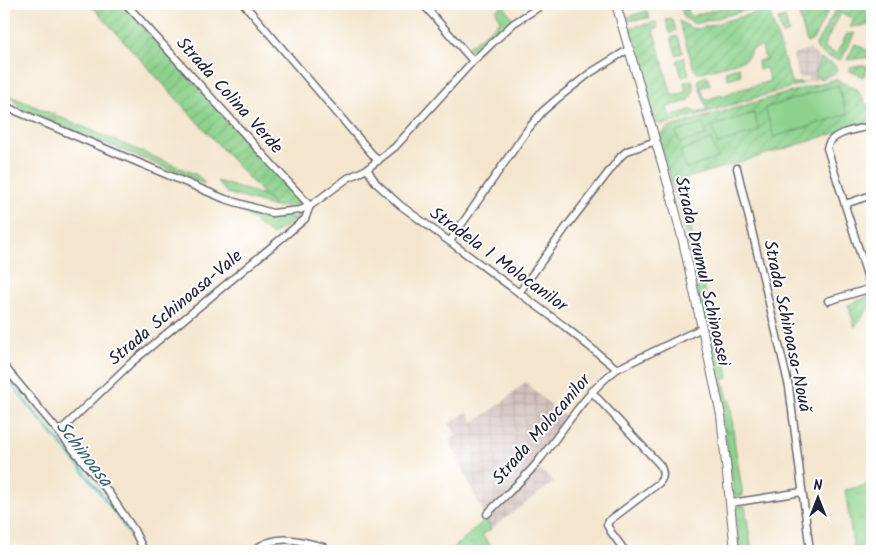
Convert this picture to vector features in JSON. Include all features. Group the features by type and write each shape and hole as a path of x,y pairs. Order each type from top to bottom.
{"street":[{"name":"Strada Colina Verde","path":"126,4 310,206"},
{"path":"244,4 378,161"},
{"path":"423,4 473,61"},
{"path":"4,106 225,199 272,213 286,212 310,206 348,178 367,169 378,161 395,147 421,120 473,61 514,23 544,4"},
{"name":"Strada Drumul Schinoasei","path":"616,4 681,232 721,415 735,551"},
{"path":"450,241 528,129 557,99 590,74 629,49"},
{"path":"828,301 871,288 827,148 829,142 838,136 872,126"},
{"path":"519,293 566,226 620,156 627,151 656,141"},
{"name":"Strada Schinoasa-Nouă","path":"737,168 789,387 810,551"},
{"name":"Stradela 1 Molocanilor","path":"367,169 376,183 400,205 586,342 618,369"},
{"path":"845,204 872,195"},
{"name":"Strada Schinoasa-Vale","path":"59,432 131,363 305,219 310,206"},
{"name":"Strada Molocanilor","path":"487,514 539,460 568,419 591,391 618,369 702,328"},
{"path":"4,366 107,490 134,530 144,551"},
{"path":"591,391 660,465 663,475 660,483 609,521 610,532 626,551"},
{"path":"731,503 802,492"},
{"path":"253,551 264,544 282,540 294,540 324,547"}],"shaded area":[{"path":"810,49 820,59 822,78 802,84 801,82 808,80 808,77 799,79 793,55"},
{"path":"525,382 560,414 566,414 564,422 534,463 554,482 491,529 449,440 457,435 449,424 467,412 473,422 502,403"}],"green space":[{"path":"90,4 121,4 302,202 290,206 275,207"},
{"path":"620,4 622,4 626,17 647,11 650,18 627,21 624,19"},
{"path":"680,4 686,4 690,17 734,4 769,4 695,24 684,18"},
{"path":"796,4 832,4 813,40 807,43"},
{"path":"840,4 872,4 872,18 868,25 850,27 854,19 841,13 833,28 827,25"},
{"path":"503,5 514,20 497,33 477,54 468,48 469,46 500,22 496,10"},
{"path":"764,10 769,11 792,84 801,82 802,84 663,125 655,122 628,28 656,22 658,28 653,29 672,96 686,92 684,82 692,80 694,90 688,101 667,107 670,116 690,110 699,112 707,109 698,83 699,79 707,76 710,85 701,88 705,100 770,81 766,68 759,70 758,61 765,59 762,46 750,50 750,54 745,60 698,73 694,69 679,21 691,28 698,29"},
{"path":"785,17 789,32 782,34 778,19"},
{"path":"672,19 676,30 670,34 666,20"},
{"path":"826,27 832,30 823,47 836,54 847,34 855,33 842,58 839,60 828,57 817,50 816,44"},
{"path":"678,37 683,53 676,55 671,38"},
{"path":"855,44 872,53 872,57 847,60"},
{"path":"684,58 689,74 682,77 677,60"},
{"path":"820,59 833,64 837,69 835,73 820,79 815,73"},
{"path":"864,65 868,67 863,77 850,71 850,68"},
{"path":"739,67 741,75 728,79 725,71"},
{"path":"835,79 857,89 866,105 872,106 872,122 674,182 671,181 658,134 663,133 667,128"},
{"path":"838,85 847,114 774,137 765,108"},
{"path":"10,96 197,175 205,184 21,109"},
{"path":"754,113 759,131 717,144 712,126"},
{"path":"703,124 706,135 680,143 676,132"},
{"path":"711,140 718,158 686,169 680,151"},
{"path":"681,180 693,217 689,219 719,355 724,355 728,378 723,379 728,400 730,400 743,496 738,497 734,494 717,389 686,232 671,181"},
{"path":"217,181 263,195 275,207 227,193"},
{"path":"237,208 268,216 300,217 272,235"},
{"path":"869,296 872,304 855,327 848,305"},
{"path":"867,485 872,507 872,551 854,551 845,490"},
{"path":"745,506 752,551 739,551 735,507"},
{"path":"486,519 491,529 482,535 494,551 450,551"}],"waterway":[{"name":"Schinoasa","path":"4,376 89,479 116,514 139,551"},
{"path":"332,550 340,551"}]}
